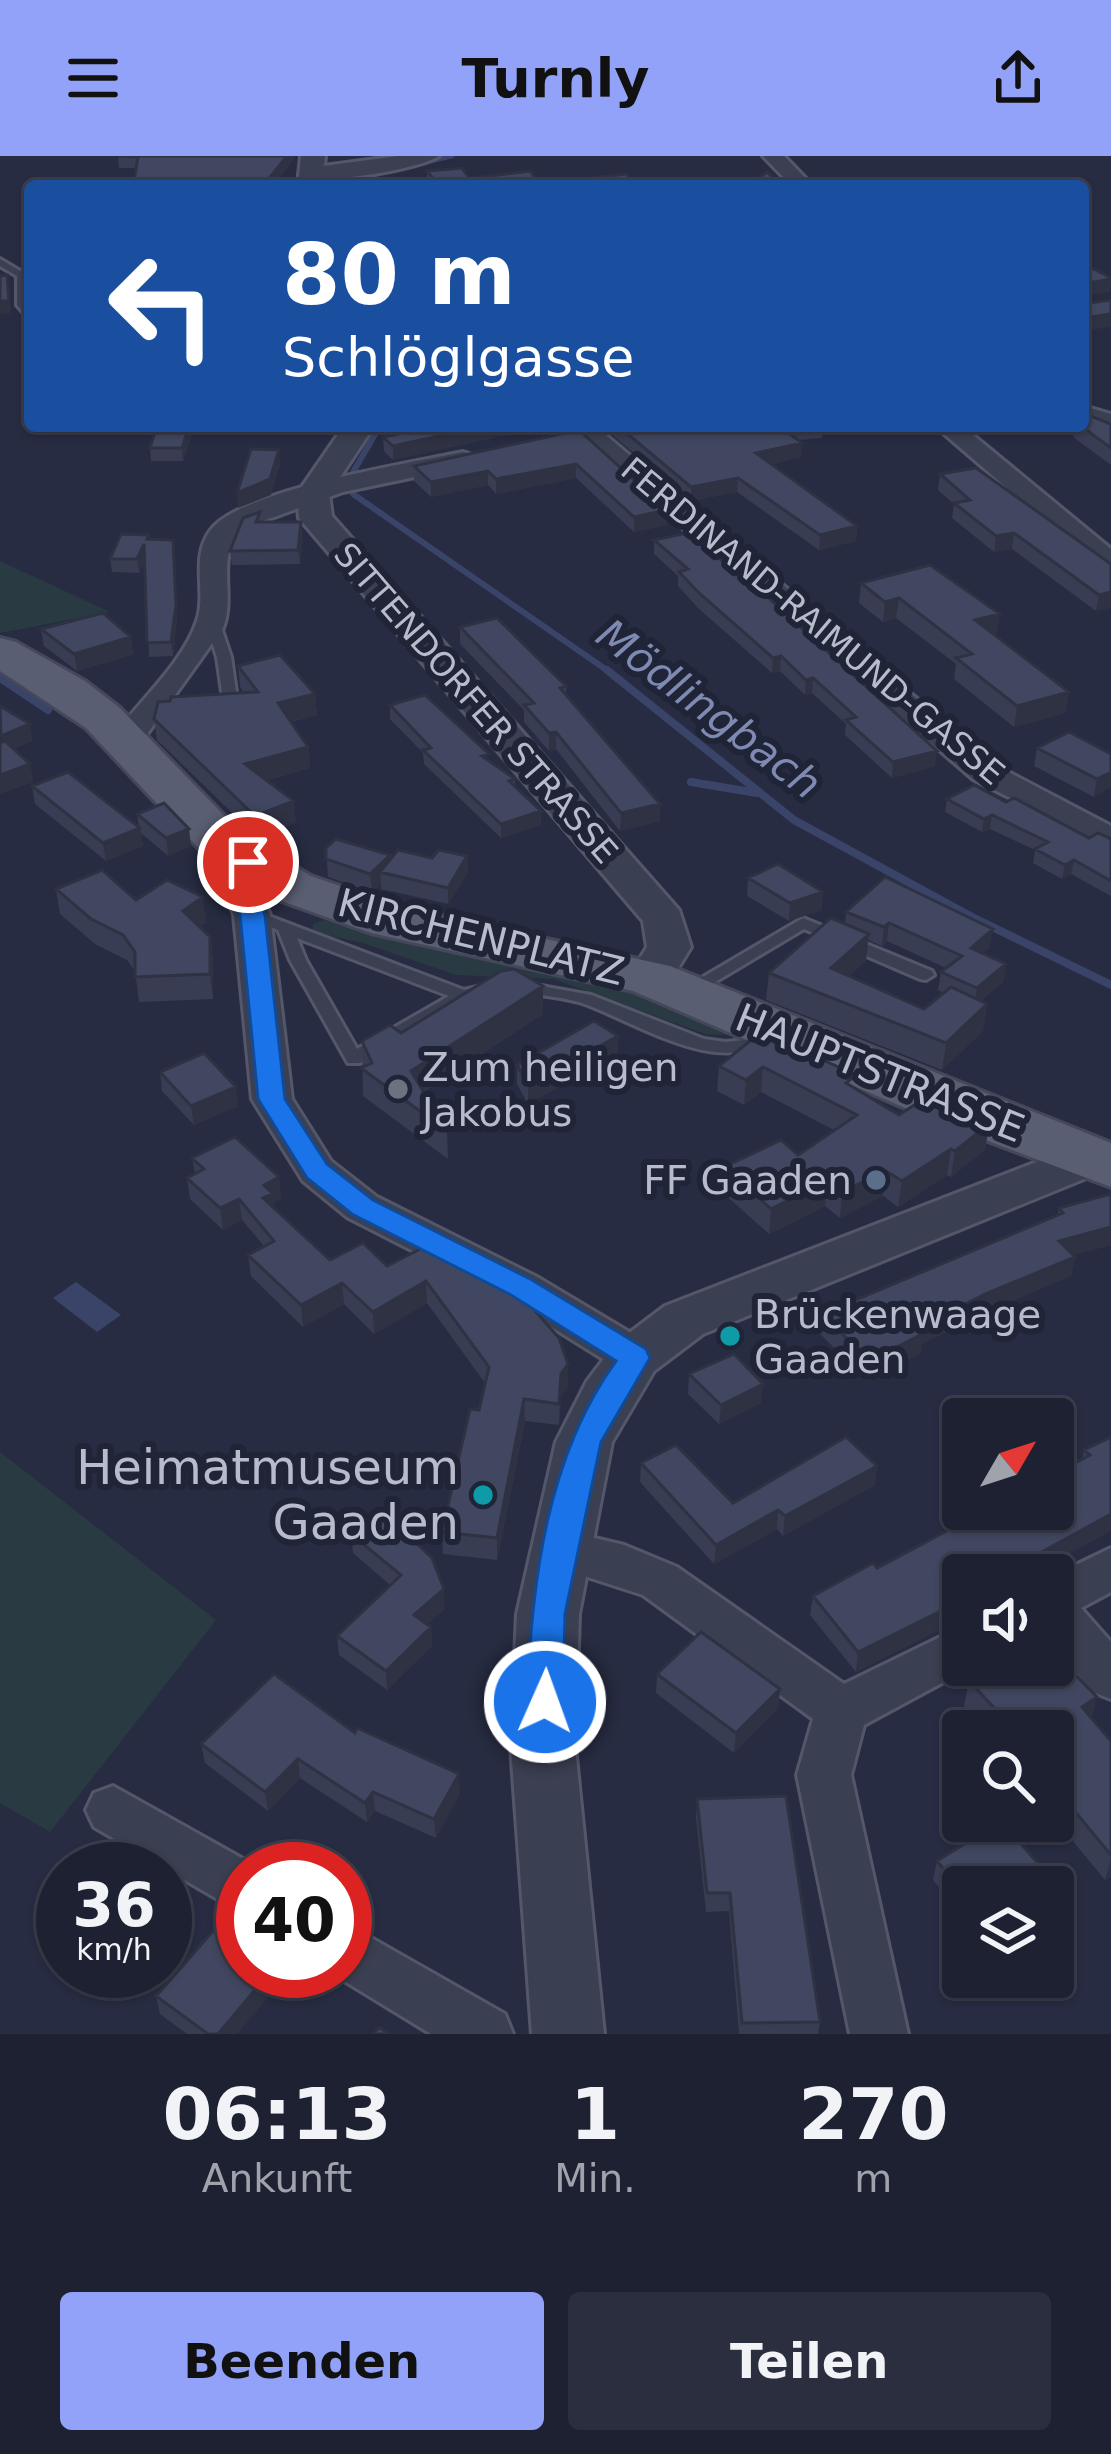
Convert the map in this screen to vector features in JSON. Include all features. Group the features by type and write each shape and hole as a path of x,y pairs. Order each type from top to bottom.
{"main road":[{"path":"0,652 68,691 126,741 205,828 262,901"},
{"name":"KIRCHENPLATZ","path":"262,901 292,887 390,921 668,985"},
{"name":"HAUPTSTRASSE","path":"668,985 1099,1161"}],"street":[{"path":"311,172 344,172 429,156"},
{"path":"773,156 797,180"},
{"path":"337,486 357,432"},
{"name":"FERDINAND-RAIMUND-GASSE","path":"584,432 983,772 1111,838"},
{"path":"953,432 1111,563"},
{"path":"126,741 209,626 210,563 218,535 232,524 337,486 495,452"},
{"name":"SITTENDORFER STRASSE","path":"337,486 316,518 664,919 668,985"},
{"path":"262,901 272,1099 317,1171 362,1207 522,1288 635,1358"},
{"path":"568,2034 543,1747 548,1614 584,1442 608,1396 635,1358 685,1320 740,1294 1099,1161"},
{"path":"561,1549 624,1565 660,1581 842,1711"},
{"path":"1074,1588 1111,1568"},
{"path":"1074,1635 1111,1677"},
{"path":"879,2034 824,1775 842,1711 942,1658"},
{"path":"113,1810 216,1872"},
{"path":"372,1966 484,2034"}],"lane":[{"path":"0,262 22,275 24,308"},
{"path":"209,626 224,658 231,706"},
{"path":"262,901 354,1059 463,995"},
{"name":"KIRCHENPLATZ","path":"262,901 463,995 502,986 544,989 592,1000 680,1038 716,1046 756,1044 775,1030"},
{"path":"668,985 802,922 926,975"}],"shaded area":[{"path":"0,561 110,612 0,633"},
{"path":"323,920 545,965 677,1004 750,1036 705,1034 554,979 456,975 363,943 312,932 313,924"},
{"path":"0,1452 216,1620 50,1832 0,1803"}],"water":[{"path":"76,1282 121,1315 97,1332 53,1298"}],"building":[{"path":"118,156 287,156 268,180 134,180 138,157"},
{"path":"462,168 471,180 434,180 427,171"},
{"path":"530,171 537,180 474,180"},
{"path":"626,174 632,180 593,180"},
{"path":"1090,267 1111,279 1089,283"},
{"path":"7,275 9,301 0,301 0,276"},
{"path":"1111,300 1111,314 1089,317 1089,303"},
{"path":"1089,415 1111,424 1111,448 1089,432"},
{"path":"155,432 187,432 182,448 150,448"},
{"path":"408,432 458,432 393,446 383,437"},
{"path":"581,432 667,510 634,517 576,464 496,479 488,471 431,482 414,466"},
{"path":"625,432 787,432 802,443 756,453 857,526 820,535 738,478 691,487"},
{"path":"251,449 279,450 270,479 237,493"},
{"path":"976,468 1111,564 1111,592 1099,595 1014,533 996,536 954,503 970,500 940,474"},
{"path":"260,512 256,522 301,522 298,550 230,551 243,518"},
{"path":"687,533 763,593 937,751 893,762 846,720 856,717 813,678 806,680 781,656 773,658 699,593 679,572 688,569 654,540"},
{"path":"121,534 173,540 176,605 171,642 147,643 144,544 137,559 110,559"},
{"path":"930,565 1000,614 975,620 1069,692 1017,706 956,658 972,654 899,598 885,602 861,583"},
{"path":"103,613 131,637 74,654 41,629"},
{"path":"497,618 566,686 560,688 660,804 621,813 556,732 549,733 524,705 534,703 460,627"},
{"path":"280,655 315,694 278,703 308,747 245,764 294,801 255,816 154,719 158,702 171,697 258,692 238,666"},
{"path":"425,695 489,754 482,756 515,779 509,781 541,811 501,824 423,750 431,748 390,705"},
{"path":"0,706 30,724 1,736"},
{"path":"1069,732 1111,754 1111,772 1097,779 1037,748"},
{"path":"5,741 30,764 0,775 0,743"},
{"path":"68,772 140,828 103,843 32,786"},
{"path":"974,785 1006,802 1014,798 1089,838 1098,833 1111,839 1111,881 1074,860 1065,865 1035,849 1048,842 992,815 984,819 947,799"},
{"path":"164,803 189,829 166,838 137,814"},
{"path":"336,839 390,855 370,874 326,859 326,848"},
{"path":"398,850 432,858 439,850 467,856 448,888 380,872"},
{"path":"778,864 823,892 790,903 748,878"},
{"path":"102,870 136,900 167,880 203,897 183,911 210,937 210,974 135,977 135,952 123,935 91,919 56,889"},
{"path":"885,877 993,929 971,948 1006,964 977,988 941,972 962,956 889,923 884,927 846,912"},
{"path":"831,918 869,934 831,968 924,1009 951,987 987,1004 946,1043 769,973"},
{"path":"514,969 543,986 411,1071 447,1131 361,1068 372,1063 362,1041 390,1025 401,1033 501,971"},
{"path":"594,1021 618,1036 528,1085 517,1065"},
{"path":"761,1032 856,1075 846,1083 899,1115 925,1098 989,1124 955,1151 951,1149 902,1181 886,1171 842,1192 828,1180 771,1209 724,1167 781,1140 798,1155 857,1115 763,1067 746,1080 719,1066"},
{"path":"204,1053 236,1087 191,1106 160,1072"},
{"path":"235,1137 279,1177 264,1185 273,1194 263,1198 330,1260 363,1243 387,1266 430,1244 515,1288 559,1338 568,1364 561,1374 559,1404 524,1399 497,1538 442,1532 470,1409 479,1410 489,1367 426,1281 373,1312 342,1283 301,1305 248,1255 274,1241 239,1199 220,1208 187,1178 204,1169 192,1158"},
{"path":"1111,1194 1111,1227 1059,1241 1075,1257 985,1294 918,1328 924,1333 870,1361 822,1314 1063,1213 1059,1208"},
{"path":"734,1354 763,1384 721,1405 689,1374"},
{"path":"846,1437 877,1466 785,1516 778,1510 716,1545 641,1463 676,1445 733,1503"},
{"path":"1111,1437 1111,1514 1038,1554 942,1554 942,1610 858,1652 813,1596 948,1530 1074,1530 1074,1464 1090,1455 1084,1450"},
{"path":"380,1509 432,1558 444,1589 414,1615 431,1627 386,1671 337,1636 401,1575 351,1534"},
{"path":"701,1632 780,1689 736,1733 657,1674"},
{"path":"1074,1673 1097,1697 1082,1707 1111,1741 1111,1855 1074,1810 1074,1710 996,1710 974,1686 1074,1686"},
{"path":"274,1674 355,1733 357,1728 459,1774 434,1819 373,1792 365,1803 298,1759 265,1792 201,1744"},
{"path":"786,1796 820,2022 742,2023 730,1893 707,1893 697,1799"},
{"path":"967,1842 1019,1842 1040,1866 942,1867 937,1861"},
{"path":"216,1928 216,1998 248,1998 218,2034 208,2034 159,1998 192,1998 192,1955"}],"waterway":[{"name":"Mödlingbach","path":"411,166 452,156"},
{"name":"Mödlingbach","path":"358,180 394,169"},
{"name":"Mödlingbach","path":"376,432 349,479 353,494 609,672"},
{"name":"Mödlingbach","path":"609,672 794,820 972,917 1111,985"},
{"path":"0,678 48,710"},
{"path":"691,782 757,793"}],"place":[{"name":"Zum heiligen Jakobus","path":"398,1089"},
{"name":"FF Gaaden","path":"876,1180"},
{"name":"Brückenwaage Gaaden","path":"730,1336"},
{"name":"Heimatmuseum Gaaden","path":"483,1495"}],"route":[{"path":"248,862 242,889 252,915 272,1099 317,1171 362,1207 522,1288 635,1358 584,1442 548,1614 545,1702"}]}
